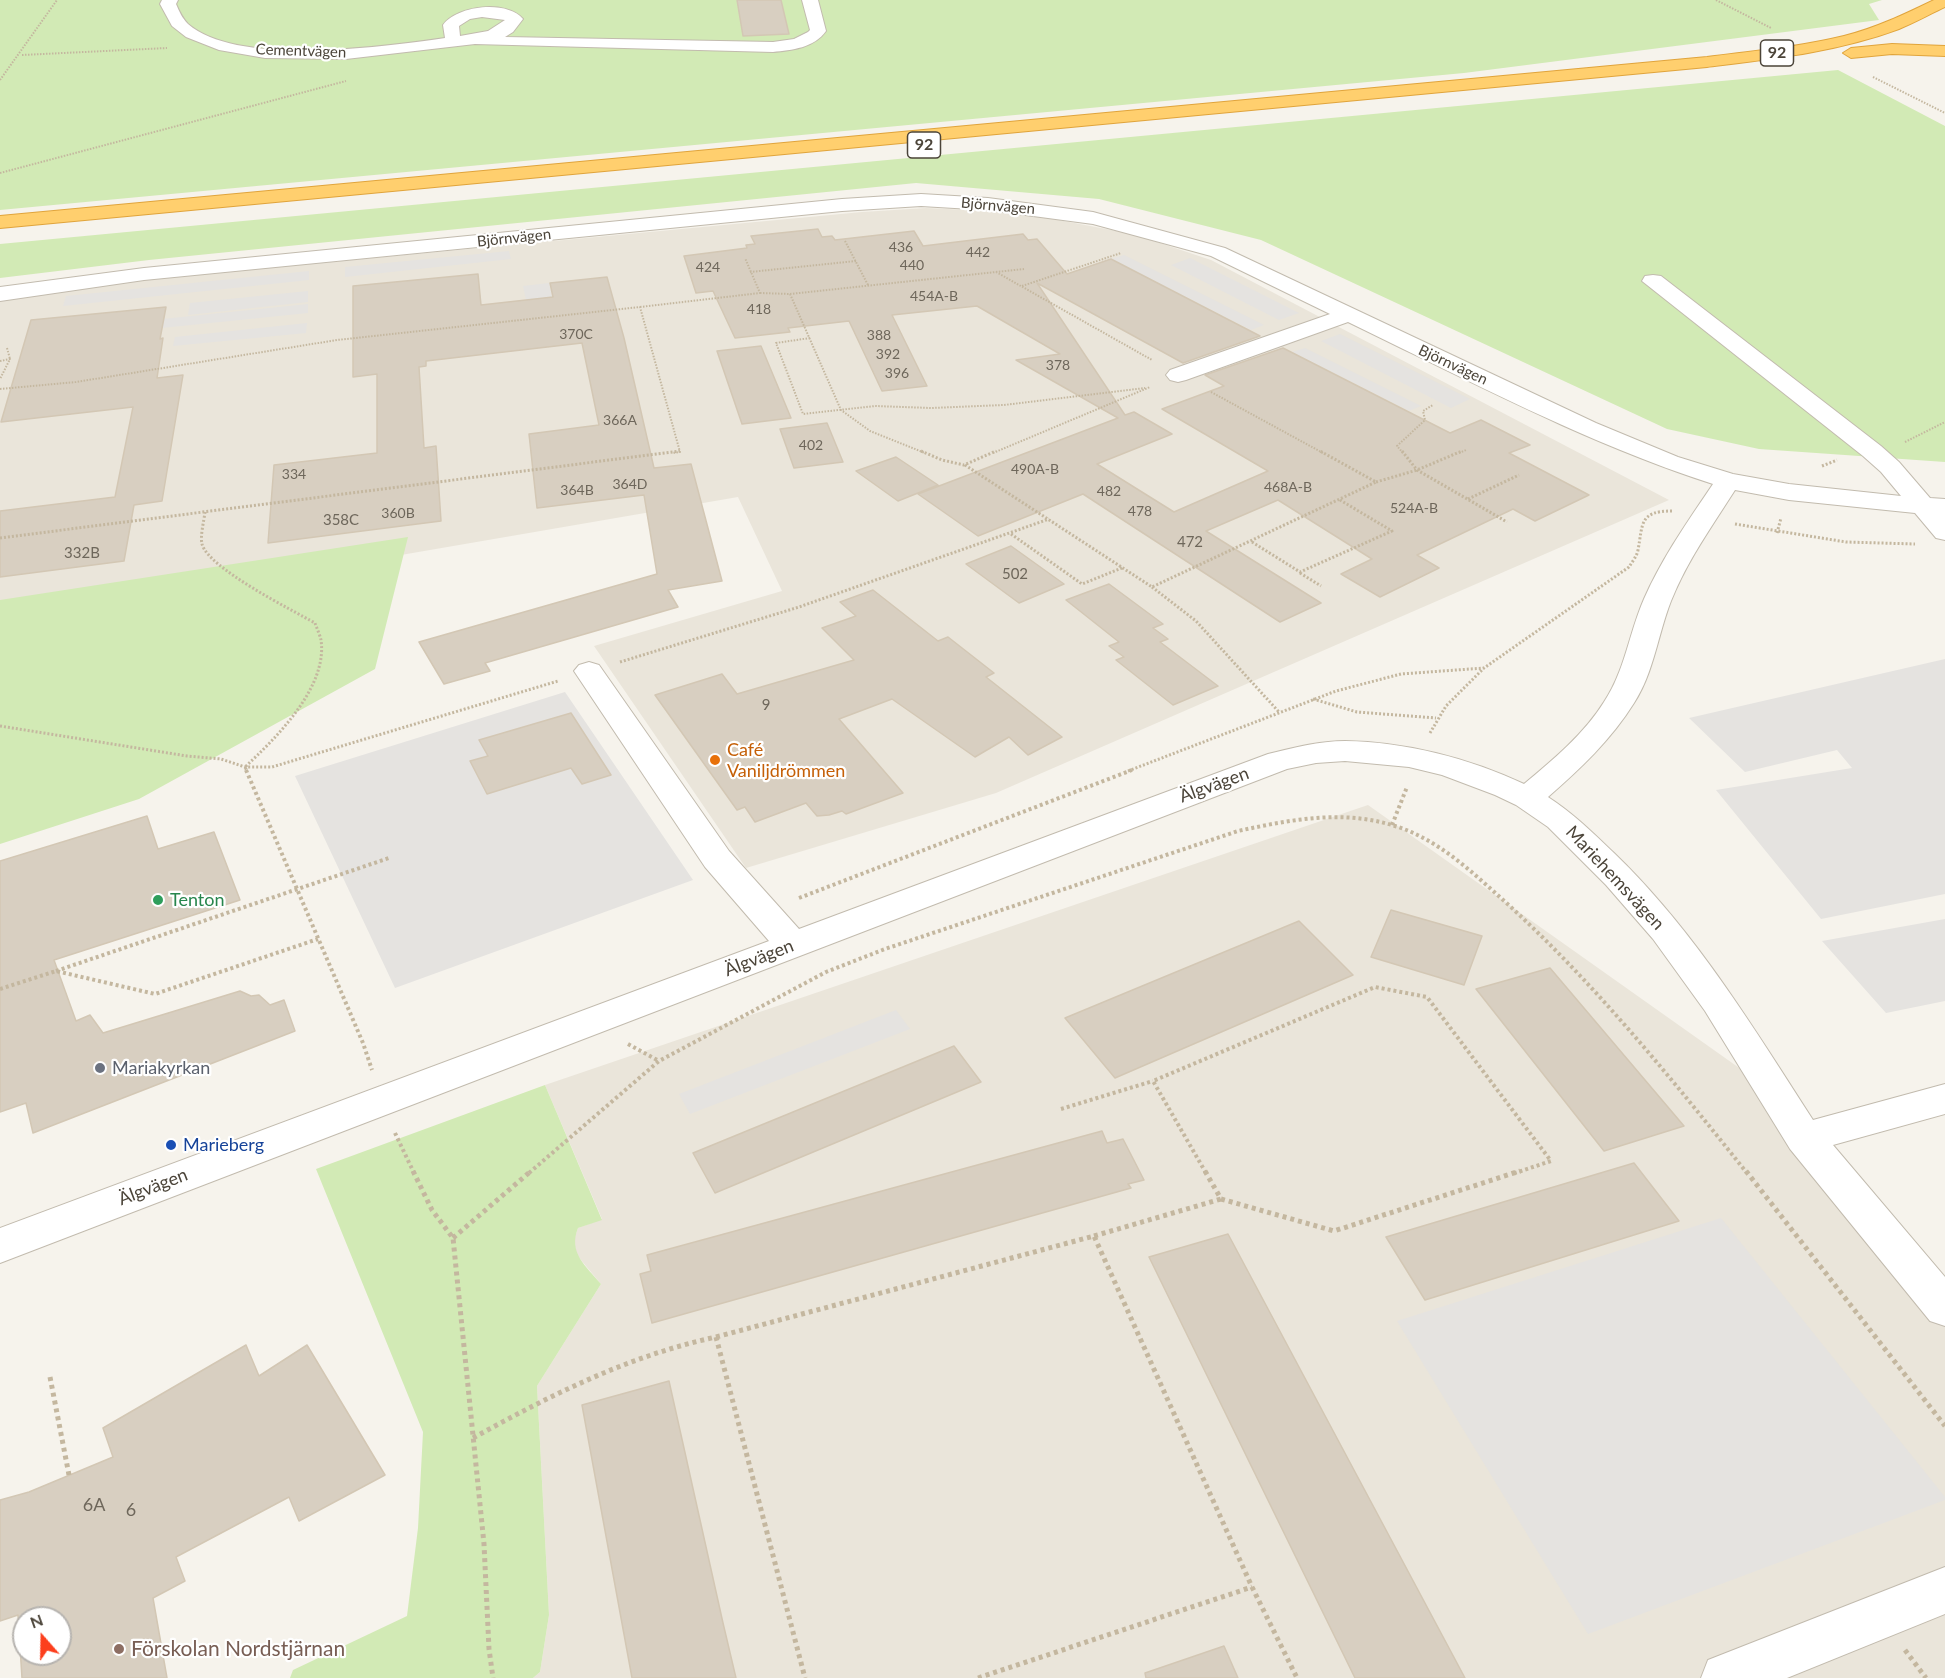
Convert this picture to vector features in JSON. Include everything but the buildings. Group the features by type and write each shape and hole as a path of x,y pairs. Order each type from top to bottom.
{"highway":[{"path":"1937,3 1918,18 1924,31 1945,46"},
{"name":"92","path":"0,222 1429,90 1707,62 1847,40 1894,25 1937,3"},
{"name":"92","path":"0,232 1633,79 1873,50 1909,48 1945,51"}],"street":[{"name":"Cementvägen","path":"170,0 168,4 172,15 185,30 238,49 294,54 380,52 461,41 791,45 812,38 818,31 810,0"},
{"name":"Björnvägen","path":"0,294 144,274 842,205 921,201 1031,209 1093,218 1218,252 1587,428 1669,462 1728,481 1788,492 1933,507"},
{"path":"1653,282 1890,466 1933,507 1934,538"},
{"path":"1179,375 1348,315"},
{"path":"1527,798 1585,744 1620,702 1638,663 1658,600 1718,520 1728,481"},
{"path":"589,671 717,859 793,945"},
{"name":"Älgvägen","path":"0,1246 1279,761 1304,755 1353,751 1409,757 1453,768 1527,798"},
{"name":"Mariehemsvägen","path":"1527,798 1560,820 1586,844 1665,930 1718,1002 1804,1138 1945,1308"},
{"path":"1804,1138 1945,1099"},
{"path":"1726,1678 1945,1590"}],"path":[{"path":"0,80 22,55 39,23 57,0"},
{"path":"1716,0 1775,31"},
{"path":"1870,76 1945,113"},
{"path":"0,173 348,80"},
{"path":"845,241 868,285"},
{"path":"1022,286 1129,251"},
{"path":"745,258 760,293"},
{"path":"750,272 856,261"},
{"path":"0,389 76,382 337,339 760,293 790,294 1024,269"},
{"path":"996,272 1376,482"},
{"path":"790,294 841,410 870,431 942,460 964,465 1123,567 1196,621 1279,712"},
{"path":"0,538 680,452 640,307"},
{"path":"810,339 776,342 803,414 875,406 931,408 1004,405 1150,387 964,465"},
{"path":"0,379 10,359 6,348"},
{"path":"0,361 10,359"},
{"path":"1433,405 1423,411 1425,420 1422,426 1397,446 1417,470 1507,522"},
{"path":"1152,587 1340,501 1376,482 1417,470 1466,450"},
{"path":"1467,499 1519,475"},
{"path":"1299,572 1392,531 1340,501"},
{"path":"763,911 1313,699 1363,682 1432,670 1485,668 1629,567 1638,554 1640,528 1649,514 1662,510 1846,542 1934,538"},
{"path":"205,512 202,544 210,557 245,584 315,623 321,640 321,657 316,677 305,697 279,735 246,768"},
{"path":"0,726 187,756 221,759 246,768 272,767 800,607 1049,519"},
{"path":"1010,534 1082,584 1123,567"},
{"path":"1251,542 1321,586"},
{"path":"1313,699 1357,712 1436,718"},
{"path":"246,768 363,1043 381,1102 432,1210 453,1238 484,1544 489,1649 493,1678"},
{"path":"453,1238 659,1061 826,972 885,949 1238,831 1287,820 1317,816 1342,816 1392,825 1417,834 1452,856 1539,931 1622,1022 1702,1117 1945,1426"},
{"path":"0,989 389,858"},
{"path":"56,971 155,994 319,939"},
{"path":"473,1438 597,1375 662,1350 1094,1236 1221,1198 1334,1231 1551,1161 1428,997 1375,987 1153,1081 1061,1109"},
{"path":"1153,1081 1221,1198"},
{"path":"1094,1236 1252,1587 1297,1678"},
{"path":"716,1337 805,1678"},
{"path":"50,1377 69,1475"},
{"path":"978,1678 1252,1587"}],"shaded area":[{"path":"926,208 991,211 1053,219 1133,234 1211,260 1669,500 996,793 746,868 594,646 782,591 738,497 0,624 0,301 139,280 862,212"},
{"path":"509,251 511,259 345,277 345,267"},
{"path":"1124,255 1264,325 1251,330 1111,259"},
{"path":"1190,258 1299,313 1279,320 1171,265"},
{"path":"309,271 309,280 63,306 66,296"},
{"path":"549,283 552,297 526,300 523,286"},
{"path":"308,291 308,302 188,315 190,303"},
{"path":"308,304 308,313 25,342 27,333"},
{"path":"307,323 306,333 173,346 175,337"},
{"path":"1340,334 1470,399 1451,408 1321,341"},
{"path":"1305,348 1421,406 1409,411 1292,352"},
{"path":"1945,659 1945,894 1821,919 1716,790 1852,768 1837,750 1745,772 1689,718"},
{"path":"565,692 693,880 395,988 295,776"},
{"path":"1368,805 1752,1077 1945,1308 1945,1678 533,1678 540,1672 549,1615 537,1386 601,1284 576,1254 574,1239 578,1228 602,1219 545,1085"},
{"path":"1945,919 1945,1001 1886,1013 1822,941"},
{"path":"896,1010 910,1029 690,1114 679,1094"},
{"path":"1721,1218 1945,1497 1945,1500 1588,1634 1397,1321"}],"green space":[{"path":"0,0 1882,0 1869,4 1879,20 1464,73 0,210"},
{"path":"1838,70 1945,126 1945,462 1759,449 1667,429 1261,240 1099,199 916,183 149,260 0,278 0,244"},
{"path":"408,537 375,669 139,799 0,844 0,600"},
{"path":"545,1085 602,1220 578,1228 575,1245 584,1265 601,1284 537,1386 549,1615 540,1672 533,1678 290,1678 293,1670 407,1616 418,1528 423,1432 316,1169"}],"place":[{"name":"Café Vaniljdrömmen","path":"715,760"},
{"name":"Tenton","path":"158,900"},
{"name":"Mariakyrkan","path":"100,1068"},
{"name":"Marieberg","path":"171,1145"},
{"name":"Förskolan Nordstjärnan","path":"119,1649"}]}
